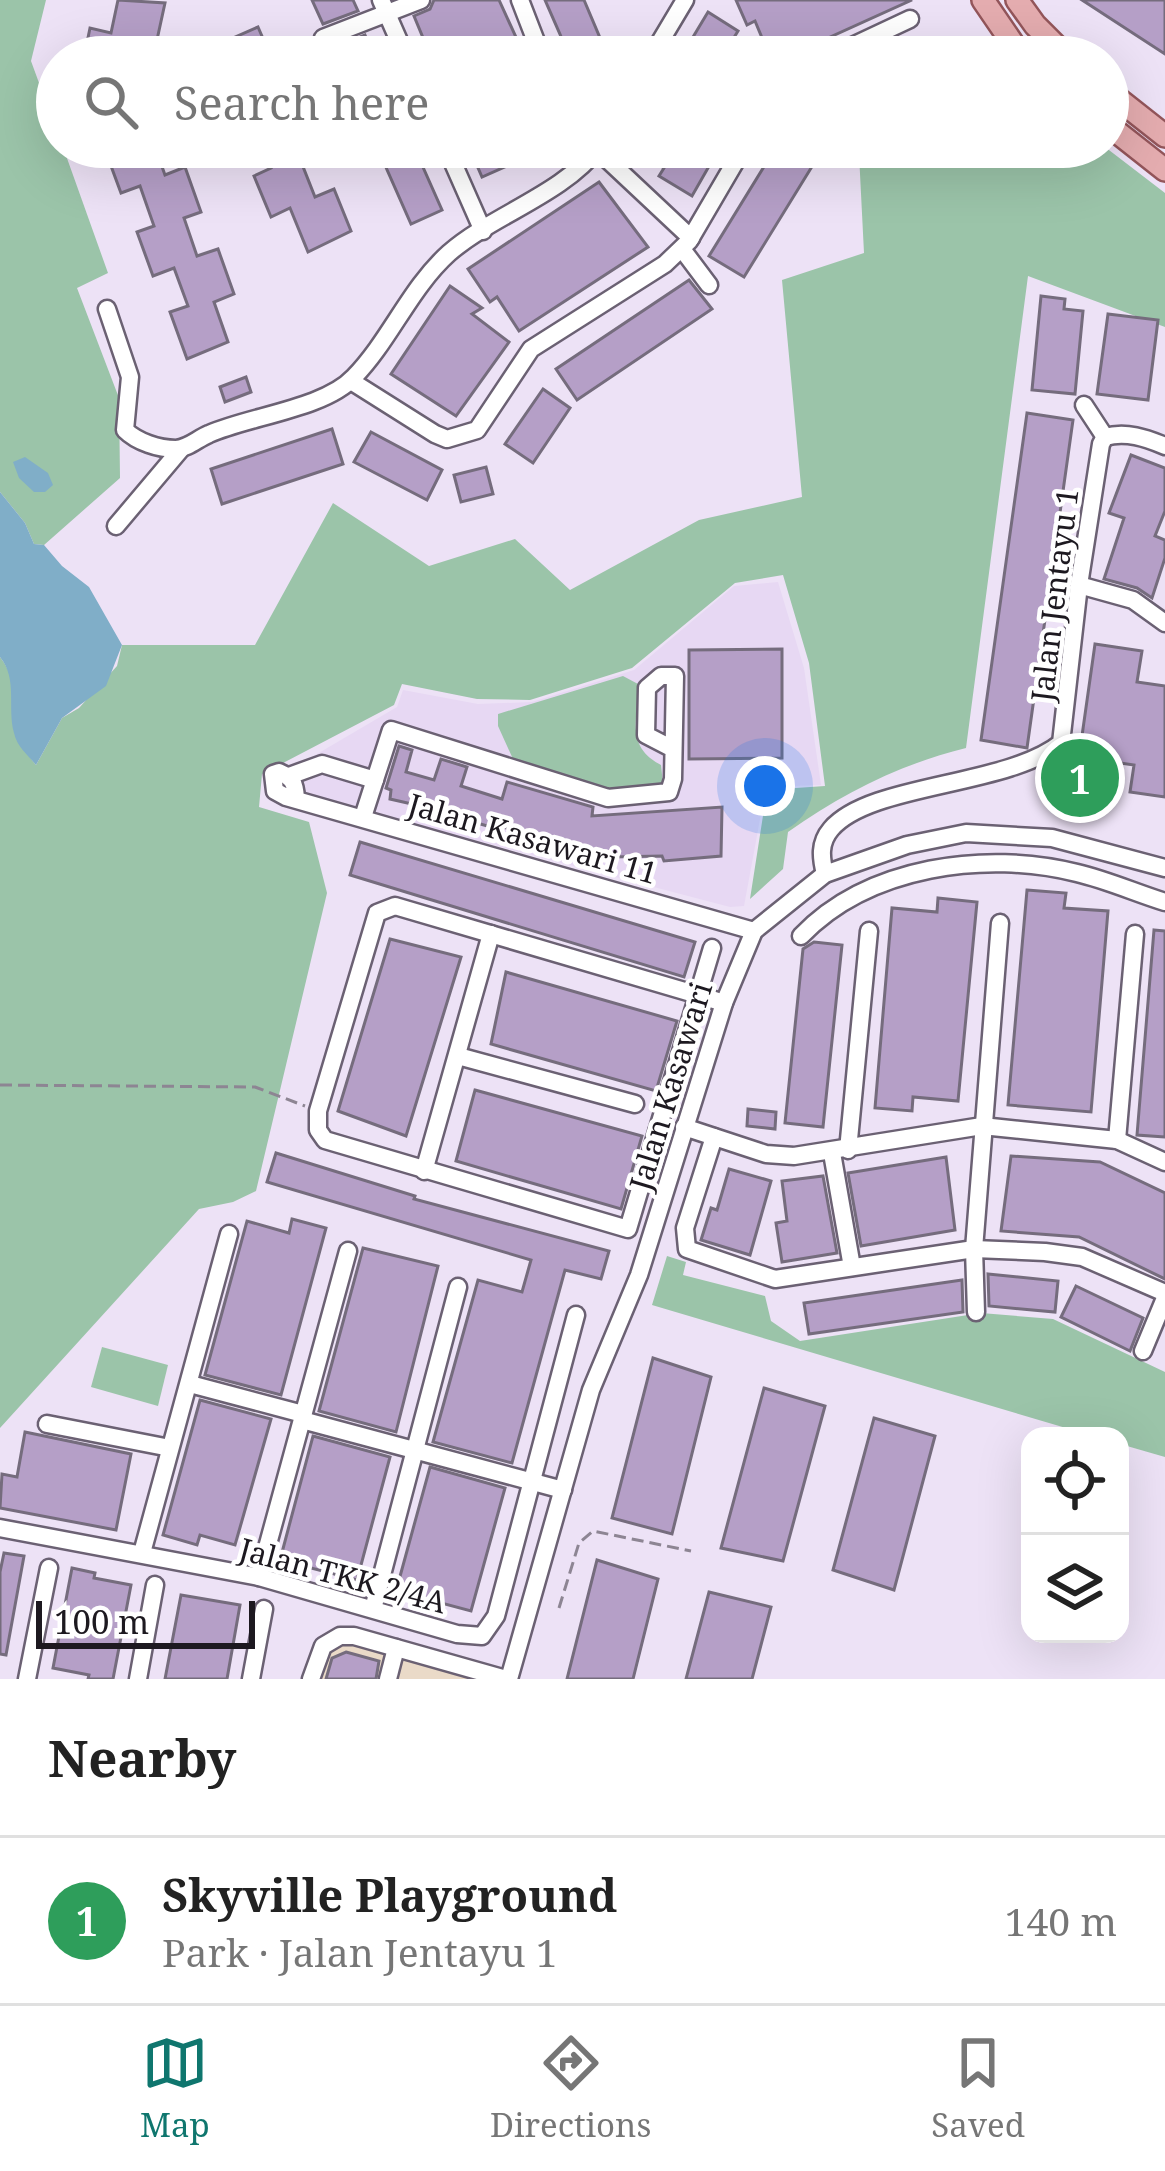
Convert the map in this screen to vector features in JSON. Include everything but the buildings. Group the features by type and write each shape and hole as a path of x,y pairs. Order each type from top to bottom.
{"main road":[{"path":"982,0 1007,36"},
{"path":"1017,0 1045,36"},
{"path":"1129,108 1165,136"},
{"path":"1129,142 1165,170"}],"street":[{"path":"327,36 384,7 421,0"},
{"path":"520,0 534,36"},
{"path":"664,36 685,0"},
{"path":"384,7 397,36"},
{"path":"874,36 910,19"},
{"path":"455,168 483,231"},
{"path":"116,526 188,445 328,395 351,381 452,250 578,168"},
{"path":"616,168 686,243 709,285"},
{"path":"351,381 447,439 477,430 531,349 665,264 686,243 731,168"},
{"path":"107,309 130,377 125,430 134,439 188,445"},
{"path":"1084,405 1105,437 1133,435 1165,446"},
{"name":"Jalan Jentayu 1","path":"825,874 820,854 826,835 863,808 1020,766 1061,743 1079,584 1105,437"},
{"path":"1079,584 1133,600 1165,623"},
{"path":"364,817 391,730 608,798 669,792 674,779 673,749"},
{"name":"Jalan Kasawari 11","path":"375,781 322,764 290,776 279,772 272,783 275,791 296,798 754,931"},
{"name":"Jalan Kasawari","path":"507,1679 591,1390 639,1275 724,1003 754,931 825,874 907,845 966,833 1052,838 1165,868"},
{"path":"801,936 823,913 847,898 887,883 968,864 1078,873 1165,902"},
{"path":"712,948 698,995 628,1229 424,1172 325,1140 318,1130 318,1111 377,913 395,906 698,995 724,1003"},
{"path":"976,1312 974,1249 1000,923"},
{"path":"852,1268 840,1151 869,931"},
{"path":"424,1172 491,934"},
{"path":"1117,1140 1136,934"},
{"path":"458,1056 635,1104"},
{"path":"684,1127 766,1154 840,1151 982,1126 1117,1140 1165,1162"},
{"path":"714,1137 683,1240 687,1250 775,1279 974,1249 1082,1257 1165,1296 1143,1352"},
{"path":"142,1553 229,1234"},
{"path":"259,1577 348,1251"},
{"path":"373,1609 458,1287"},
{"name":"Jalan TKK 2/4A","path":"0,1528 259,1577 457,1634 482,1636 496,1616 576,1315"},
{"path":"190,1384 563,1490"},
{"path":"47,1424 170,1448"},
{"path":"28,1679 49,1568"},
{"path":"138,1679 155,1586"},
{"path":"251,1679 264,1609"},
{"path":"311,1679 322,1646 340,1636 354,1636 475,1675 507,1679"},
{"path":"388,1679 396,1648"}],"path":[{"path":"0,1085 255,1088 318,1111"},
{"path":"560,1608 579,1543 593,1531 691,1551"}],"shaded area":[{"path":"778,582 804,668 821,785 766,787 744,906 730,907 307,796 300,764 397,707 403,690 478,704 532,702 634,670 734,586"},
{"path":"354,1641 469,1676 319,1679 325,1654 336,1644"}],"green space":[{"path":"0,0 46,0 31,61 36,75 36,168 70,168 108,273 77,288 119,398 120,478 44,545 34,544 25,523 0,492"},
{"path":"1129,165 1165,193 1165,327 1028,276 966,748 873,781 788,832 783,869 750,899 767,790 825,786 809,663 783,575 735,583 632,668 530,700 477,699 402,684 394,705 262,774 259,807 309,822 327,893 256,1191 199,1209 0,1428 0,657 12,682 19,734 36,765 62,718 79,708 117,666 122,645 255,645 333,503 429,566 515,539 570,590 699,520 802,497 782,280 864,253 860,168"},
{"path":"623,676 638,684 638,741 661,765 663,784 647,789 609,788 513,759 498,726 498,714"},
{"path":"1063,764 1099,769 1096,790 1061,786"},
{"path":"667,1256 686,1262 683,1275 765,1296 771,1321 800,1341 981,1313 1053,1319 1165,1372 1165,1457 1129,1447 1129,1427 1063,1427 652,1305"},
{"path":"102,1347 168,1365 158,1406 91,1387"}],"water":[{"path":"25,457 48,473 53,485 45,492 34,492 19,478 13,462"},
{"path":"0,492 25,523 34,544 44,545 89,587 122,645 106,686 62,718 36,765 15,738 9,674 0,657"}],"place":[{"name":"Skyville Playground","path":"1080,778"}]}
